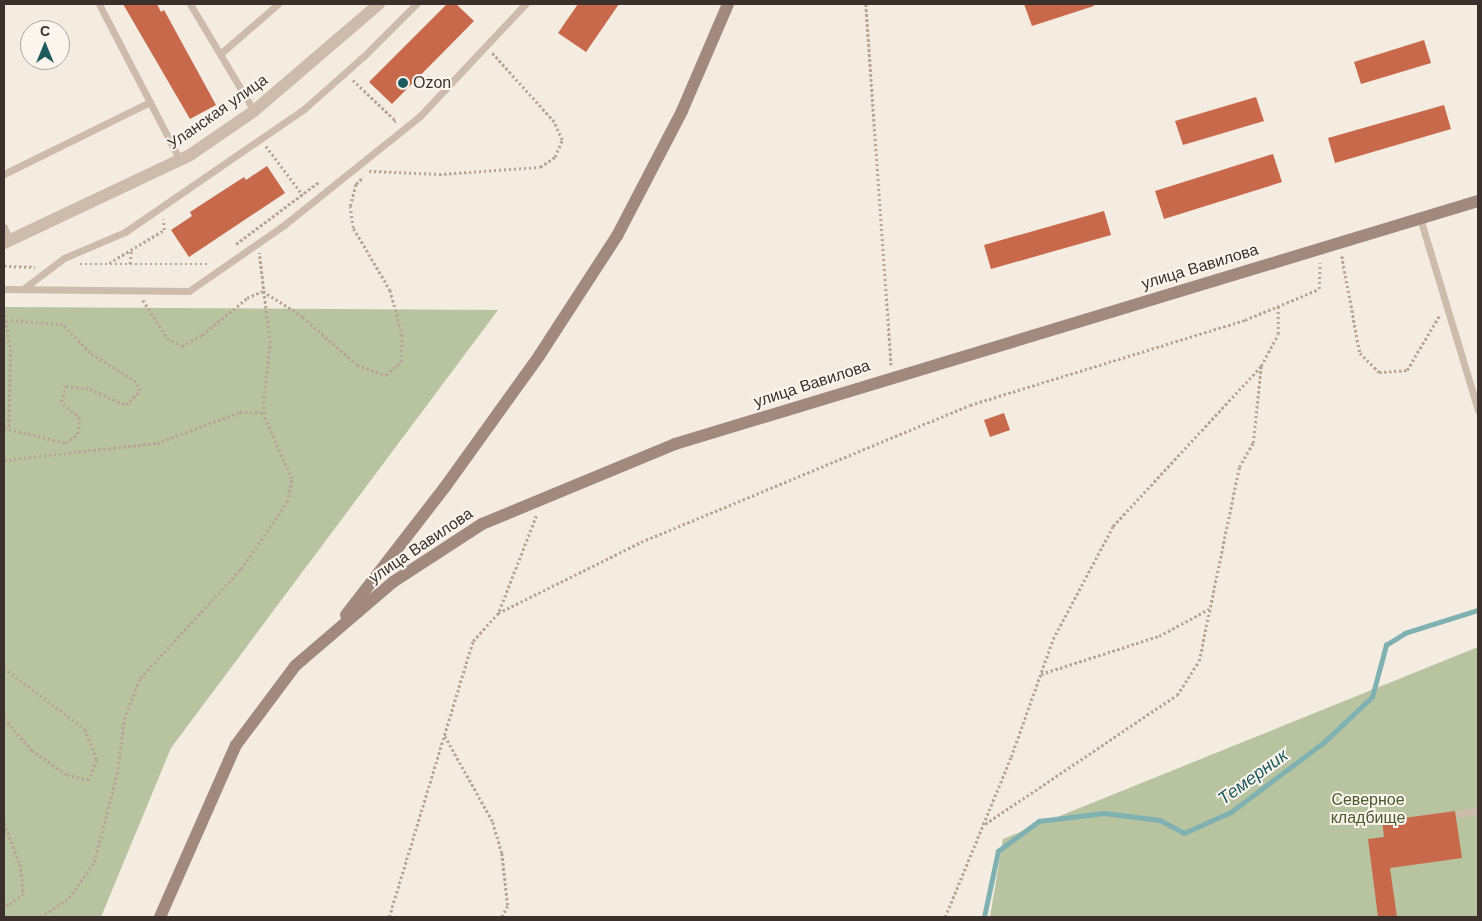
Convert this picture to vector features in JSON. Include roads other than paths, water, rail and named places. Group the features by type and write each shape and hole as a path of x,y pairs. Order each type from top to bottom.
{"street":[{"name":"Уланская улица","path":"6,241 180,160 254,110 379,4"},
{"name":"улица Вавилова","path":"330,637 445,487 539,356 618,236 682,111 728,4"},
{"name":"улица Вавилова","path":"160,917 236,745 295,666 394,582 482,524 675,444 892,376 1478,201"}],"lane":[{"path":"99,4 180,160"},
{"path":"190,4 254,110"},
{"path":"220,54 278,4"},
{"path":"22,289 64,258 125,232 304,109 346,72 416,4"},
{"path":"4,289 189,291 258,243 420,116 525,4"},
{"path":"4,174 150,102"},
{"path":"1420,218 1478,410"},
{"path":"4,227 6,241"},
{"path":"1459,814 1478,811"}],"waterway":[{"name":"Темерник","path":"984,917 998,851 1039,821 1104,813 1160,820 1184,833 1231,812 1323,743 1372,697 1386,645 1405,633 1478,610"}],"place":[{"name":"Ozon","path":"403,83"}],"park label":[{"name":"Северное кладбище","path":"1368,809"}]}
